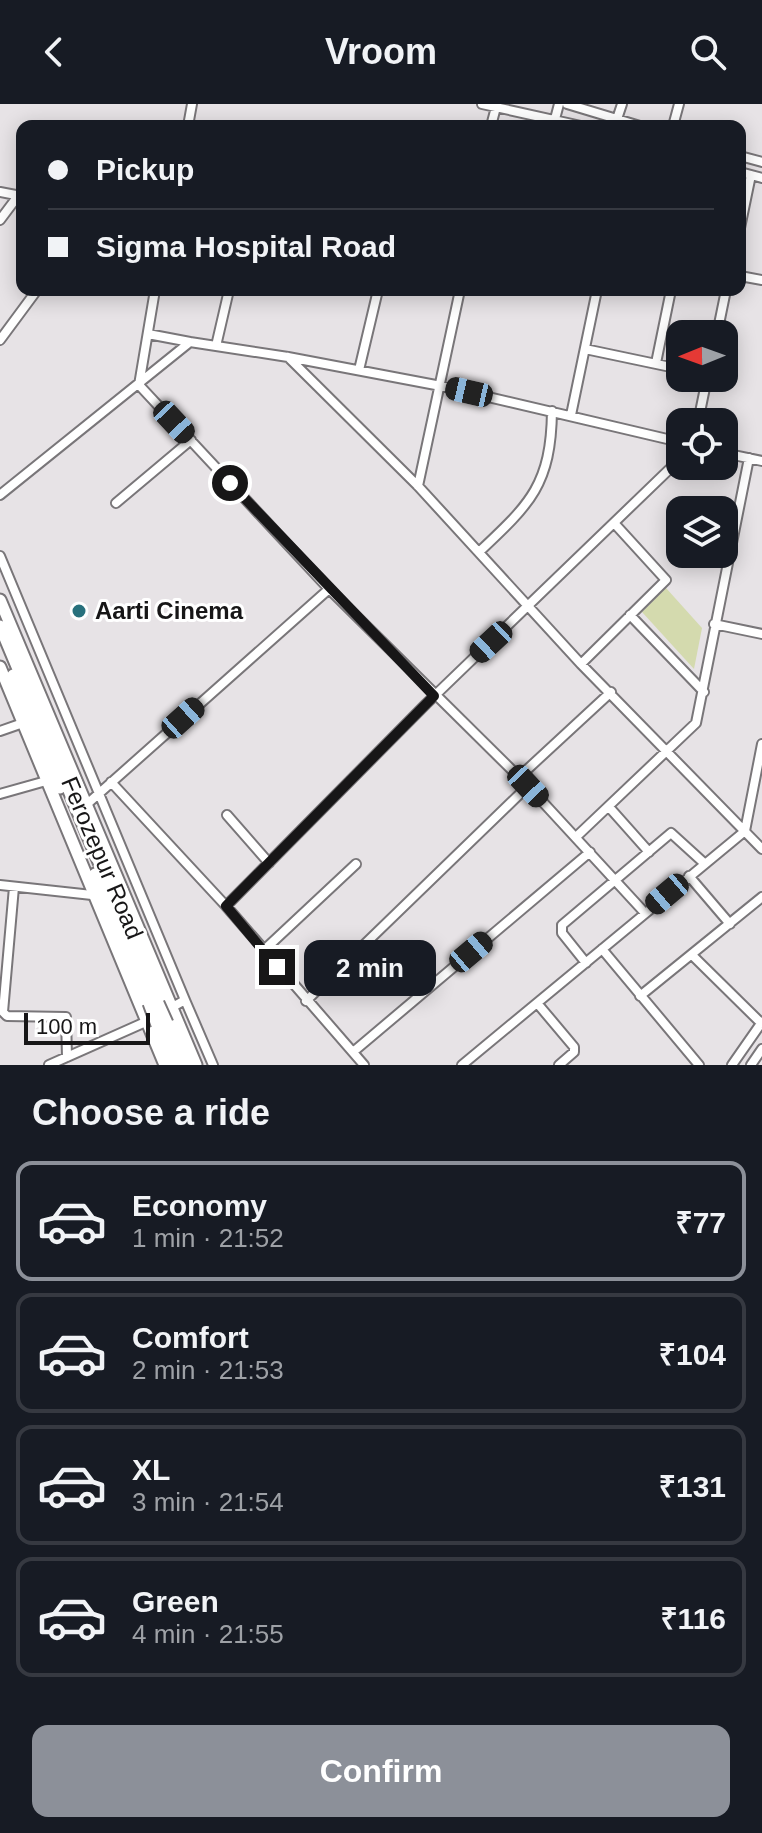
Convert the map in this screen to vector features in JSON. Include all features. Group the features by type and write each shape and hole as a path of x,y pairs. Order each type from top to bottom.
{"main road":[{"name":"Ferozepur Road","path":"0,600 196,1065"},
{"path":"0,626 154,1003"},
{"path":"0,645 154,1003"},
{"name":"Ferozepur Road","path":"0,667 92,895 157,1023"},
{"name":"Ferozepur Road","path":"154,1003 165,1065"},
{"path":"157,1023 175,1065"},
{"path":"157,1023 185,1065"}],"street":[{"path":"482,104 559,120"},
{"path":"555,119 559,104"},
{"path":"567,104 620,120"},
{"path":"617,119 622,104"},
{"path":"493,120 496,107"},
{"path":"746,174 762,178"},
{"path":"746,199 751,175"},
{"path":"0,220 16,201"},
{"path":"0,340 33,296"},
{"path":"139,385 154,296"},
{"path":"216,346 228,296"},
{"path":"359,370 377,296"},
{"path":"418,486 459,296"},
{"path":"571,415 596,296"},
{"path":"656,363 670,296"},
{"path":"720,320 725,296"},
{"path":"148,334 441,386 666,439"},
{"path":"0,495 190,342"},
{"path":"585,349 666,366"},
{"path":"288,357 418,486 581,664 762,849"},
{"path":"139,385 329,589 528,786 645,913"},
{"path":"479,552 533,498 545,468 552,411"},
{"path":"116,503 191,440"},
{"path":"738,456 762,461"},
{"path":"576,837 696,723 749,458"},
{"path":"226,906 434,696 666,473"},
{"path":"581,664 666,577 614,523"},
{"path":"0,556 213,1065"},
{"path":"86,805 329,589"},
{"path":"630,615 704,692"},
{"path":"714,624 762,634"},
{"path":"519,777 611,692"},
{"path":"0,731 23,723"},
{"path":"462,1065 745,831 762,744"},
{"path":"0,794 46,781"},
{"path":"111,782 226,906 364,1065"},
{"path":"306,1001 528,786"},
{"path":"609,807 649,852"},
{"path":"227,815 269,863"},
{"path":"586,963 560,928 649,852 673,833 704,863"},
{"path":"353,1052 590,852"},
{"path":"263,951 356,864"},
{"path":"689,876 730,924"},
{"path":"0,885 92,895"},
{"path":"14,887 3,970 2,1015 66,1017 67,1057"},
{"path":"640,996 762,897"},
{"path":"0,928 10,930"},
{"path":"602,949 699,1065"},
{"path":"693,956 761,1023 732,1065"},
{"path":"49,1065 157,1023 170,1009 185,1000"},
{"path":"537,1003 574,1047 574,1052 559,1065"},
{"path":"751,1065 762,1049"}],"green space":[{"path":"666,588 702,628 694,669 642,612"}],"place":[{"name":"Aarti Cinema","path":"79,611"}],"route":[{"path":"230,483 434,696 226,906 277,967"}]}
